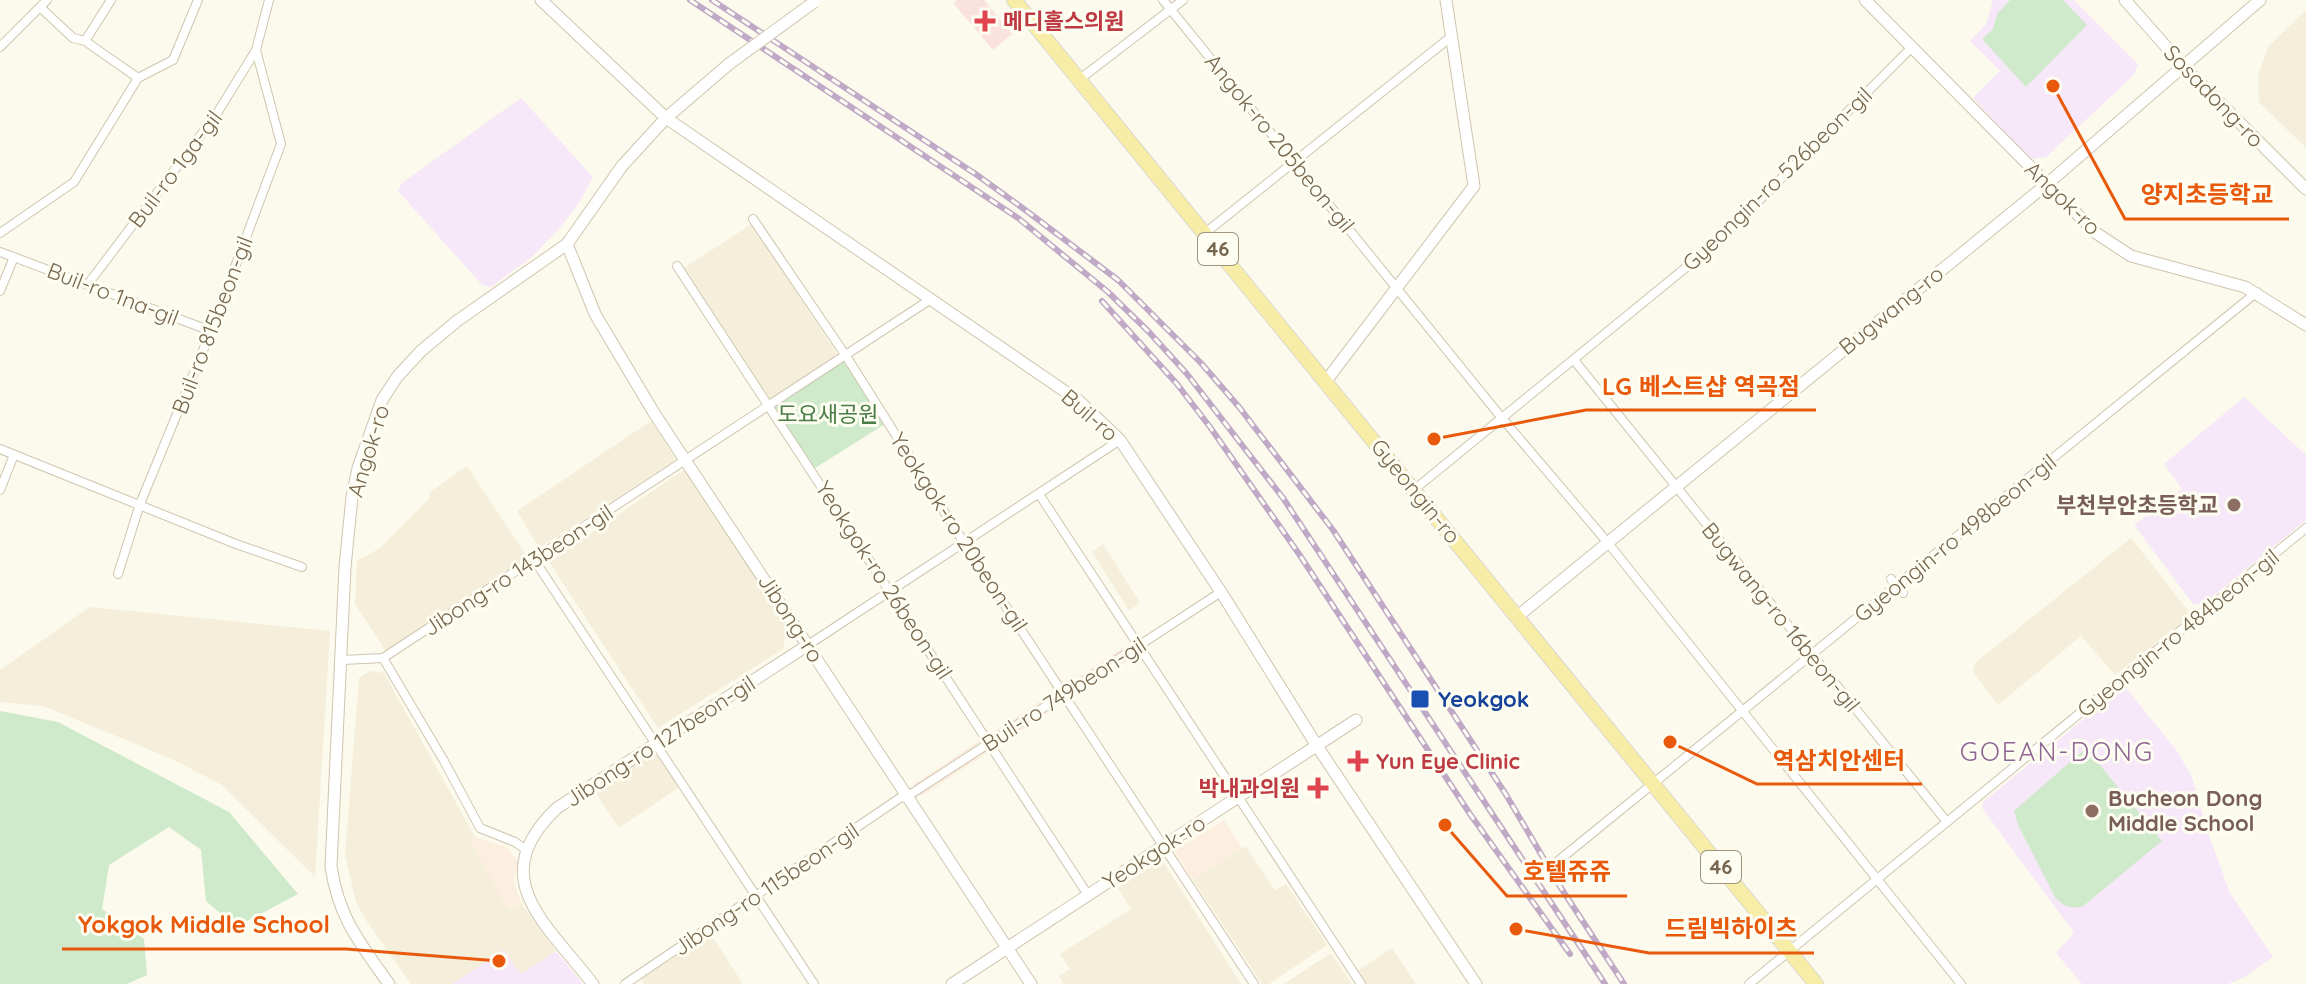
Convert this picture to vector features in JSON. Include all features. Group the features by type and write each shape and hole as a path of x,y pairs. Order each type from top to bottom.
{"main road":[{"name":"Gyeongin-ro","path":"1014,0 1816,984"}],"street":[{"path":"0,47 47,0"},
{"path":"85,41 111,0"},
{"path":"0,233 74,182 138,78 173,60 198,0"},
{"name":"Buil-ro 1ga-gil","path":"88,284 216,115 256,50 269,0"},
{"name":"Buil-ro","path":"541,0 666,118 1079,401 1120,440 1221,592 1317,746 1476,984"},
{"name":"Angok-ro 205beon-gil","path":"1163,0 1501,417 1608,543 1961,984"},
{"path":"1080,79 1183,0"},
{"path":"1326,381 1474,186 1446,0"},
{"name":"Angok-ro","path":"1865,0 2096,233 2131,256 2257,292 2306,325"},
{"name":"Sosadong-ro","path":"2125,0 2183,66 2306,189"},
{"name":"Bugwang-ro","path":"1518,616 2047,184 2260,0"},
{"name":"Angok-ro","path":"389,984 340,909 334,886 332,844 345,567 352,497 358,468 382,400 397,377 433,341 567,244 622,166 666,118 729,64 815,1"},
{"path":"41,8 73,38 85,41 138,78"},
{"path":"1205,233 1452,36"},
{"name":"Gyeongin-ro 526beon-gil","path":"1415,489 1722,238 1912,47"},
{"name":"Buil-ro 1ga-gil","path":"256,50 281,144"},
{"name":"Buil-ro 815beon-gil","path":"118,574 140,504 211,331 281,144"},
{"name":"Yeokgok-ro 20beon-gil","path":"753,219 846,356 964,543 1254,984"},
{"name":"Jibong-ro","path":"567,244 595,314 640,390 1031,984"},
{"name":"Buil-ro 1na-gil","path":"0,252 211,331"},
{"path":"0,291 14,257"},
{"name":"Yeokgok-ro 26beon-gil","path":"677,266 1088,895"},
{"name":"Gyeongin-ro 498beon-gil","path":"1558,861 2257,292"},
{"name":"Jibong-ro 143beon-gil","path":"383,658 931,299"},
{"name":"Bugwang-ro 16beon-gil","path":"1574,360 1947,822"},
{"path":"808,645 1120,440"},
{"path":"0,449 302,567"},
{"path":"0,490 14,455"},
{"path":"1039,494 1361,984"},
{"name":"Gyeongin-ro 484beon-gil","path":"1749,984 2306,528"},
{"path":"533,558 814,984"},
{"name":"Buil-ro 749beon-gil","path":"908,796 1221,592"},
{"name":"Jibong-ro 127beon-gil","path":"525,849 538,827 557,808 808,645"},
{"path":"343,660 383,658 480,828 525,849 522,872 528,899 593,984"},
{"name":"Yeokgok-ro","path":"952,984 1356,720"},
{"name":"Jibong-ro 115beon-gil","path":"625,984 900,798 908,796"}],"shaded area":[{"name":"메디홀스의원","path":"957,0 984,0 1012,34 993,50 953,3"},
{"path":"1993,0 2074,0 2138,64 2134,75 2046,157 2031,159 1973,98 2000,71 1970,41 1986,24"},
{"path":"2306,10 2306,148 2259,102 2258,76 2268,47"},
{"path":"521,98 593,177 579,203 559,229 532,257 491,287 482,285 398,191 402,183"},
{"path":"752,224 839,357 771,401 684,268"},
{"name":"부천부안초등학교","path":"2244,397 2306,455 2306,520 2202,605 2193,604 2134,525 2182,489 2164,464"},
{"path":"651,421 676,460 539,548 517,511"},
{"path":"467,466 527,557 386,651 355,604 357,561 380,548 429,499 430,492"},
{"path":"685,469 787,623 783,649 658,728 549,562"},
{"path":"2131,538 2189,612 2188,618 2115,675 2081,636 1998,705 1973,672 1975,663"},
{"path":"1103,544 1140,603 1129,610 1092,552"},
{"path":"1221,592 1142,651 1148,662 1145,664 1138,654 1072,697 1080,711 1072,716 1063,703 998,746 1003,755 996,760 990,751 922,796 914,784 982,739 979,733 986,729 990,734 1054,692 1048,681 1058,675 1065,685 1130,643 1119,626 1125,622 1138,646"},
{"path":"90,607 330,631 315,877 222,785 170,758 43,706 0,702 0,670"},
{"path":"370,671 384,673 475,837 470,840 509,910 521,903 556,951 523,973 518,971 504,950 452,984 411,984 356,902 345,855 359,678"},
{"name":"Bucheon Dong Middle School","path":"2127,689 2177,751 2192,777 2230,893 2273,957 2243,978 2228,984 2082,984 2056,953 2074,933 1982,808 1983,802 2119,690"},
{"path":"652,753 657,755 679,787 619,828 595,792"},
{"path":"1224,820 1242,848 1193,880 1174,851"},
{"path":"475,837 507,847 518,862 514,882 521,903 508,910 470,840"},
{"path":"1245,846 1275,890 1286,884 1327,945 1269,984 1262,984 1193,880"},
{"path":"1162,860 1241,984 1064,984 1059,976 1070,969 1060,954 1131,909 1118,888"},
{"path":"710,933 743,984 644,984 641,979"},
{"path":"1392,948 1416,984 1364,984 1356,972"},
{"path":"504,950 518,971 523,973 556,951 583,984 452,984"},
{"path":"1331,953 1352,984 1284,984"}],"green space":[{"path":"2010,0 2063,0 2087,25 2026,87 1982,39 1993,29 1997,14"},
{"name":"도요새공원","path":"846,356 888,422 812,470 770,406"},
{"path":"0,711 58,722 229,812 298,894 236,927 206,901 201,850 169,827 109,865 102,909 144,939 147,975 127,984 0,984"},
{"path":"2086,748 2162,841 2082,907 2074,907 2064,905 2055,897 2018,825 2014,811"}],"railway":[{"path":"690,0 1018,218 1108,292 1149,332 1187,374 1283,498 1605,984"},
{"path":"712,0 1024,209 1118,280 1201,363 1239,407 1333,530 1505,793 1561,888 1624,984"},
{"path":"1102,301 1177,384 1210,427 1299,554 1470,814 1570,954"}],"place":[{"name":"메디홀스의원","path":"985,21"},
{"name":"양지초등학교","path":"2053,86"},
{"name":"LG 베스트샵 역곡점","path":"1434,439"},
{"name":"부천부안초등학교","path":"2234,505"},
{"name":"Yeokgok","path":"1420,699"},
{"name":"역삼치안센터","path":"1670,742"},
{"name":"Yun Eye Clinic","path":"1358,761"},
{"name":"박내과의원","path":"1318,788"},
{"name":"Bucheon Dong Middle School","path":"2092,811"},
{"name":"호텔쥬쥬","path":"1445,825"},
{"name":"드림빅하이츠","path":"1516,929"},
{"name":"Yokgok Middle School","path":"499,961"}],"district":[{"name":"GOEAN-DONG","path":"2057,752"}]}
